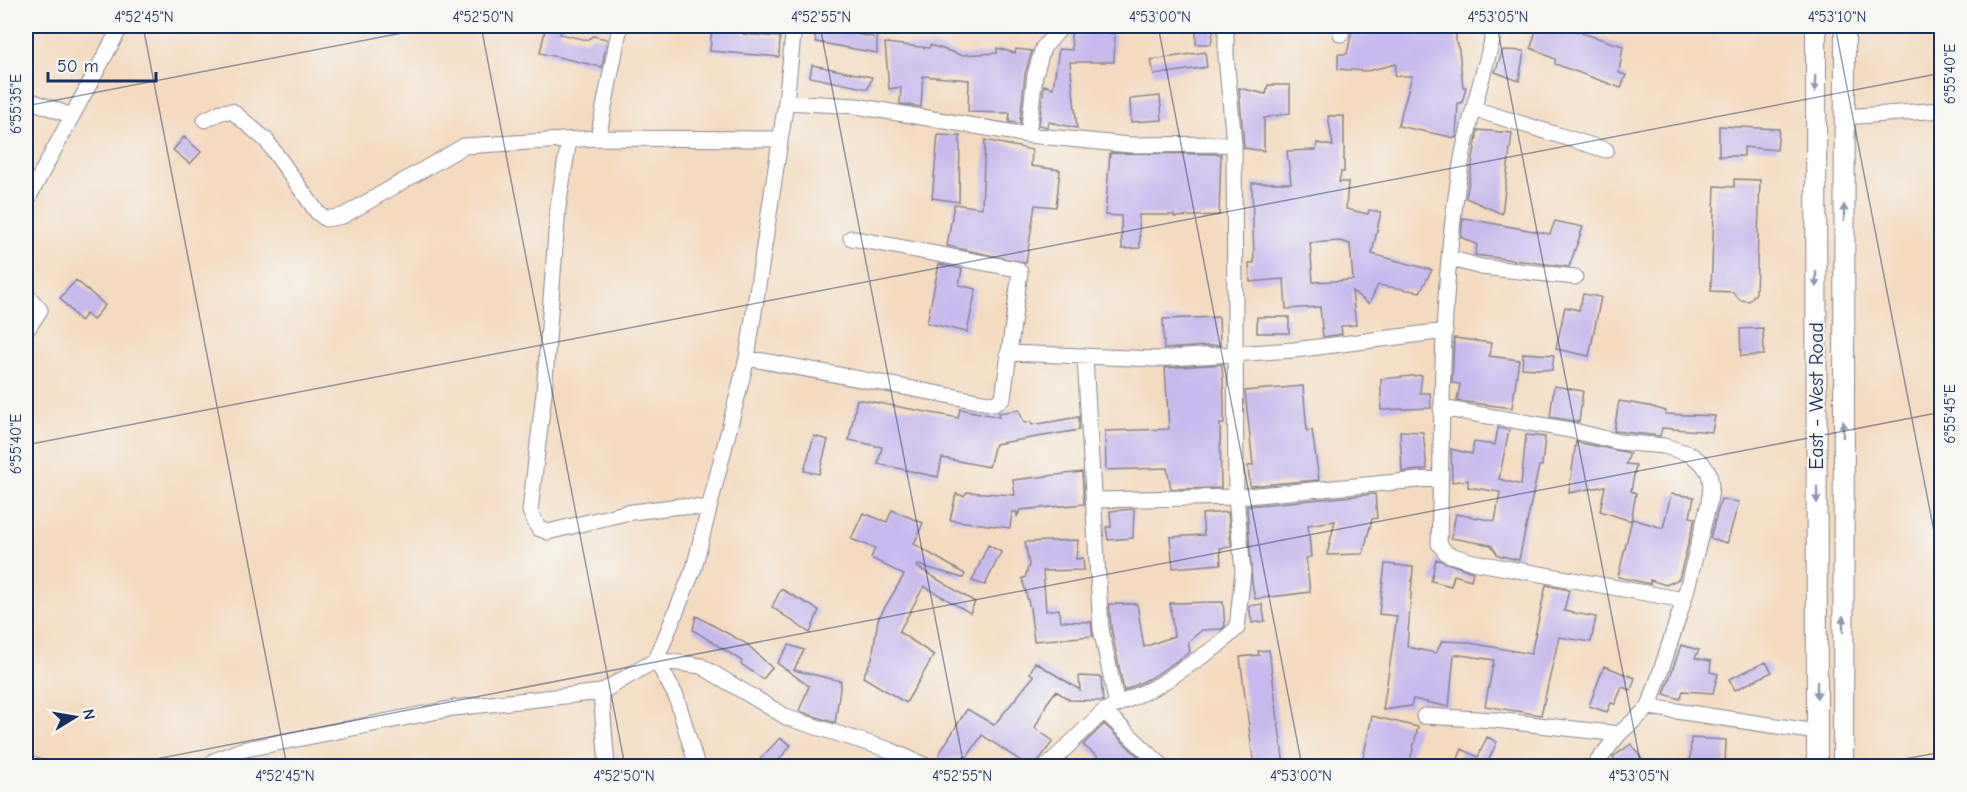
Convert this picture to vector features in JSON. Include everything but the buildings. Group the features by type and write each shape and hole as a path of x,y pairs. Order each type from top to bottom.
{"main road":[{"name":"East - West Road","path":"1816,26 1817,766"},
{"name":"East - West Road","path":"1844,766 1845,26"}],"street":[{"path":"26,202 121,26"},
{"path":"598,138 620,26"},
{"path":"211,766 214,761 241,750 454,708 601,692 656,660 694,568 747,358 778,139 786,102 794,26"},
{"path":"1047,766 1111,708 1159,685 1216,647 1237,628 1243,571 1236,497 1234,144 1226,56 1226,26"},
{"path":"1497,26 1463,153 1449,258 1441,408 1438,544 1447,554 1535,575 1684,600"},
{"path":"1028,135 1035,75 1043,48 1058,31"},
{"path":"26,99 72,116"},
{"path":"786,102 856,106 1028,135 1130,145 1234,144"},
{"path":"1474,109 1606,150"},
{"path":"1844,117 1941,110"},
{"path":"205,120 221,112 232,111 266,140 317,212 326,219 342,216 464,147 598,138 778,139"},
{"path":"569,140 558,207 544,393 530,511 538,528 548,532 625,513 680,506 709,509"},
{"path":"747,358 994,404 1003,398 1021,277 1017,269 851,238"},
{"path":"1449,258 1481,267 1575,277"},
{"path":"26,294 40,310 26,331"},
{"path":"1008,353 1085,358 1156,359 1384,341 1445,331"},
{"path":"1085,358 1101,628 1111,708 1162,766"},
{"path":"1441,408 1570,430 1619,442 1664,446 1690,454 1702,463 1708,474 1711,486 1684,600 1649,707 1619,734 1594,766"},
{"path":"1095,500 1236,497 1440,478"},
{"path":"656,660 676,696 697,766"},
{"path":"656,660 701,666 788,718 890,750 926,766"},
{"path":"601,692 607,766"},
{"path":"1649,707 1817,732"},
{"path":"1424,716 1495,720 1619,734"},
{"path":"26,762 38,766"}]}
